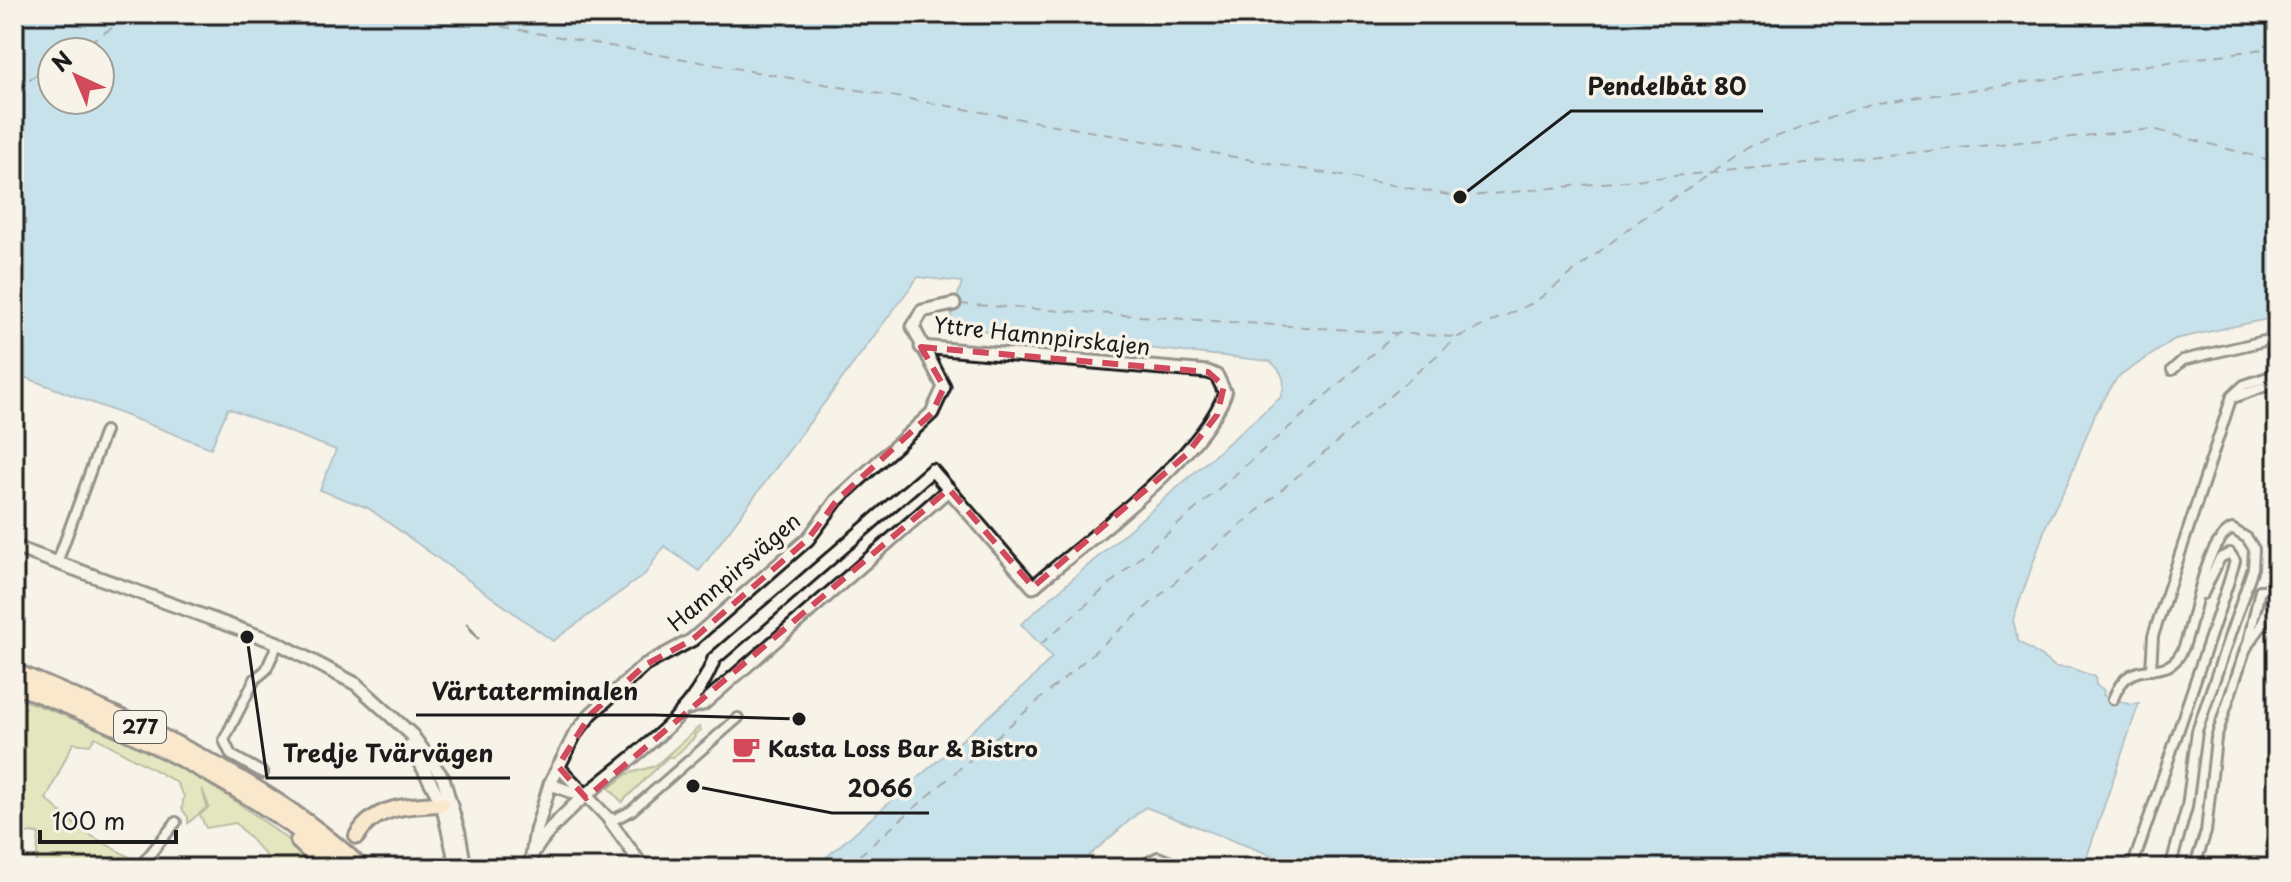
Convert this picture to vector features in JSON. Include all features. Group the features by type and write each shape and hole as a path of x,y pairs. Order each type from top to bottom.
{"highway":[{"name":"277","path":"14,671 163,738 256,798 345,868"},
{"name":"277","path":"14,685 120,729 256,798 329,838 362,868"},
{"path":"256,798 327,868"},
{"path":"357,836 370,819 385,811 446,804"}],"main road":[{"name":"Yttre Hamnpirskajen","path":"949,489 1033,587 1186,455 1217,415 1224,386 1217,376 1208,372 921,347 913,334 917,316 932,307 954,304"},
{"name":"Hamnpirsvägen","path":"530,868 536,831 550,784 591,714 645,665 692,640 797,549 837,500 932,413 943,392 942,381 921,347"},
{"name":"Hamnpirsvägen","path":"534,851 553,827 684,709 704,687 714,659 932,470 949,489 703,704 684,709"},
{"path":"14,547 278,643 346,677 391,714 426,768 446,804 465,868"},
{"path":"446,804 457,868"}],"street":[{"path":"2172,370 2183,360 2277,338"},
{"path":"2151,670 2153,636 2234,393 2244,385 2277,374"},
{"path":"2230,404 2244,392 2277,382"},
{"path":"57,563 105,431"},
{"path":"2113,699 2119,683 2129,673 2168,667 2176,661 2217,542 2232,529 2240,532 2254,549 2253,568 2197,731 2187,807 2170,868"},
{"path":"2132,868 2228,584 2235,561 2230,553 2220,558 2198,602"},
{"path":"2194,868 2206,832 2216,738 2246,647 2260,590 2276,587"},
{"path":"2246,647 2261,627 2276,587"},
{"path":"263,773 231,755 224,740 255,679 266,670 278,643"},
{"path":"607,817 615,819 631,811 738,718"},
{"path":"558,766 607,817 644,868"},
{"path":"550,784 586,798"},
{"path":"139,868 176,822"},
{"path":"1138,868 1158,857 1185,868"}],"highlighted area":[{"path":"921,347 1208,372 1224,386 1217,415 1186,455 1033,587 949,489 586,798 558,766 591,714 645,665 692,640 808,539 837,500 932,413 944,387"}],"green space":[{"path":"14,697 96,728 176,766 252,812 319,868 277,868 236,823 206,828 200,815 209,807 202,788 207,807 188,823 182,809 184,796 176,782 95,737 90,745 73,743 46,799 81,830 138,862 132,868 36,868 39,834 14,832"},
{"path":"699,727 701,730 695,737 673,758 669,756 622,802 609,788 627,774 655,766"}],"water":[{"path":"14,14 2277,14 2277,317 2175,339 2117,378 2095,414 2068,482 2047,523 2013,620 2018,641 2056,667 2071,668 2095,677 2096,685 2104,690 2103,695 2131,705 2139,703 2083,868 1305,868 1145,807 1075,868 814,868 1033,678 1052,657 1021,624 1281,397 1283,377 1270,361 948,327 962,282 918,277 699,571 664,546 645,574 553,641 368,508 320,490 336,450 228,408 211,448 14,373 17,339 14,337"}],"ferry route":[{"path":"99,36 135,14"},
{"path":"430,14 1460,197 2153,129 2277,162"},
{"path":"845,868 1458,337 1535,302 1636,223 1752,145 1870,104 2277,47"},
{"path":"14,89 36,75"},
{"path":"959,304 1455,337"},
{"path":"1041,644 1397,333"}],"railway":[{"path":"467,624 478,638"}],"place":[{"name":"Pendelbåt 80","path":"1460,197"},
{"name":"Tredje Tvärvägen","path":"247,637"},
{"name":"Värtaterminalen","path":"799,719"},
{"name":"Kasta Loss Bar & Bistro","path":"746,749"},
{"name":"2066","path":"693,786"}]}
